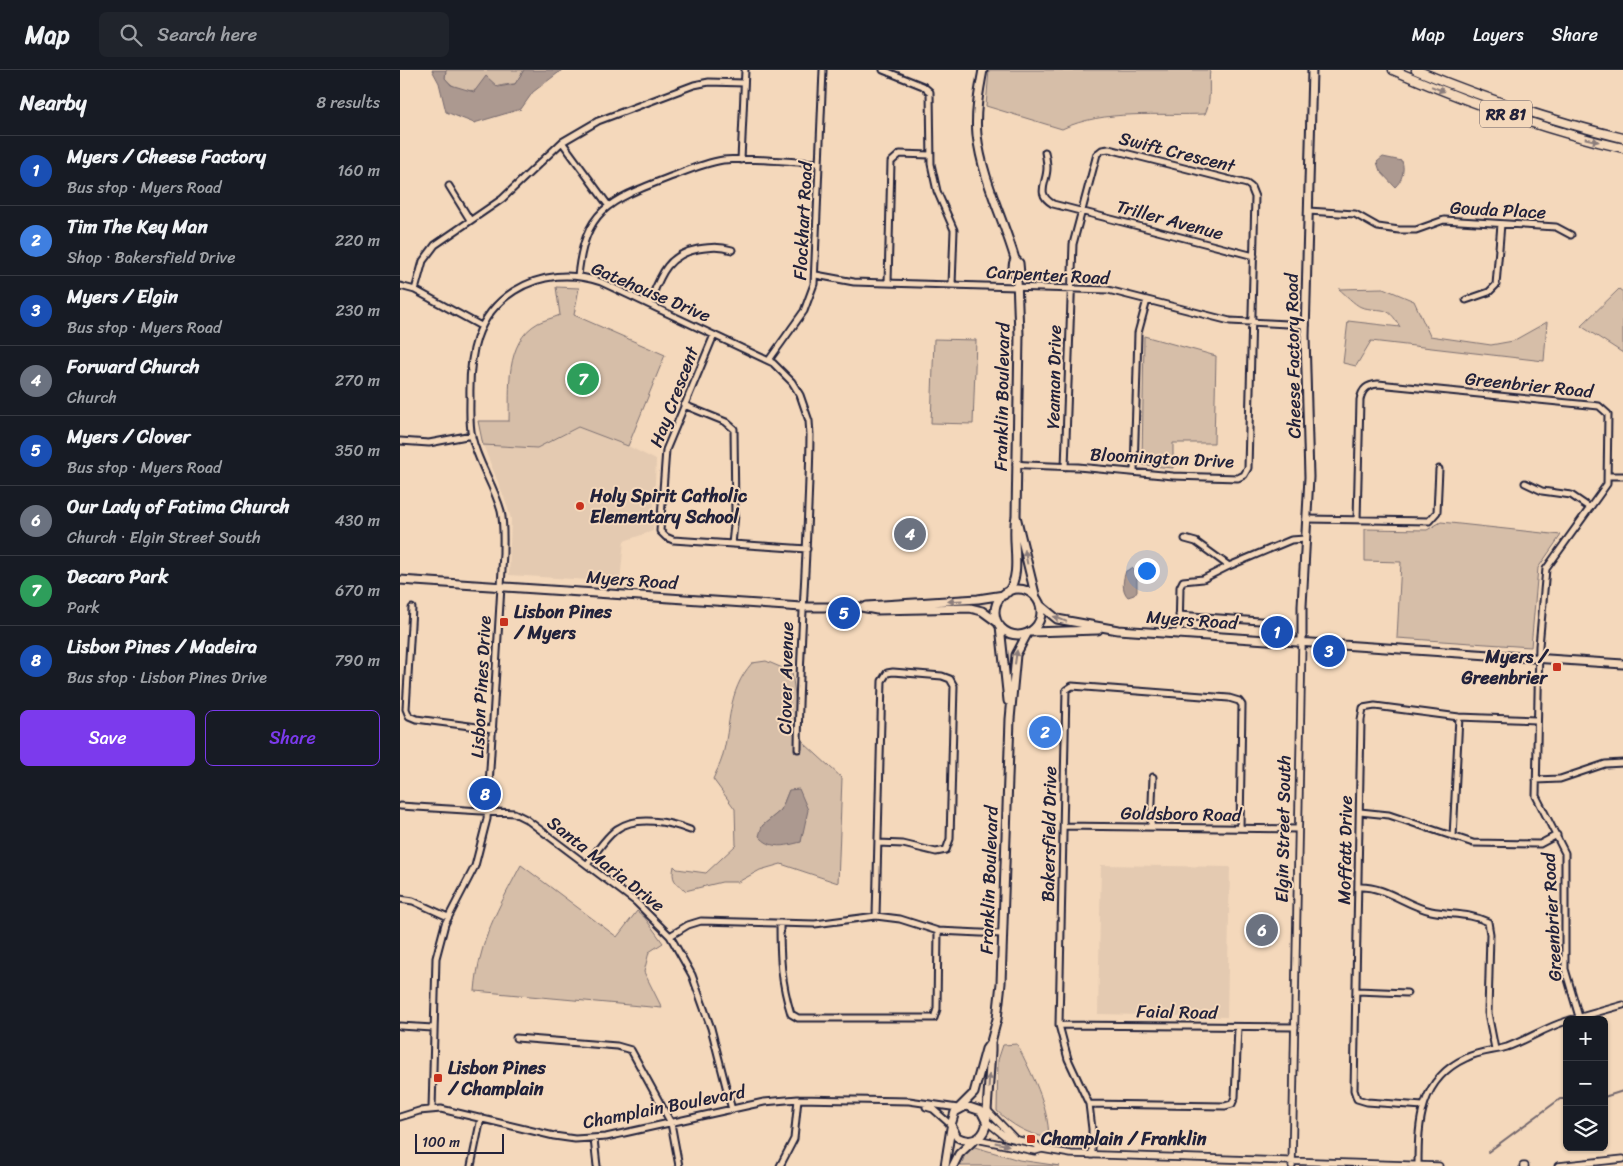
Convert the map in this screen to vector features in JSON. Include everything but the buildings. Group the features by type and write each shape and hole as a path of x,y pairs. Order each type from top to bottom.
{"main road":[{"name":"Franklin Boulevard","path":"983,70 977,119 980,150 1015,259 1013,264 1014,276 1017,282 1019,335 1016,516 1014,528 1016,579 1006,593"},
{"name":"Cheese Factory Road","path":"1302,642 1309,444 1306,325 1312,70"},
{"name":"RR 81","path":"1393,70 1487,108 1581,138 1623,148"},
{"name":"RR 81","path":"1416,70 1519,109 1623,138"},
{"name":"Franklin Boulevard","path":"1016,516 1038,601"},
{"name":"Myers Road","path":"400,580 802,607 877,610 970,608 982,611 999,624"},
{"path":"1023,590 1038,601 1041,617 1029,633 1012,635 999,624 996,607 1006,593 1023,590"},
{"name":"Myers Road","path":"861,608 877,604 978,600 1006,593"},
{"name":"Myers Road","path":"1038,601 1057,619 1118,630"},
{"name":"Franklin Boulevard","path":"999,624 1010,719"},
{"name":"Myers Road","path":"1029,633 1118,630 1623,664"},
{"name":"Franklin Boulevard","path":"986,1121 991,1042 1000,997 1010,719 1016,655 1029,633"},
{"name":"Franklin Boulevard","path":"959,1108 974,1093 986,1049 991,1042"},
{"path":"945,1166 952,1116 959,1108 976,1107 984,1115 986,1121 985,1131 959,1154 953,1166"},
{"path":"951,1126 957,1137 967,1141 974,1140"}],"street":[{"path":"741,160 745,70"},
{"name":"Flockhart Road","path":"769,360 804,311 812,292 816,275 823,70"},
{"path":"883,70 923,86 930,92 930,155 937,191 954,230 952,284"},
{"path":"415,290 423,261 431,248 502,199 562,142 598,121 684,88 709,82 744,83"},
{"path":"562,142 608,205"},
{"name":"Swift Crescent","path":"1070,288 1073,244 1080,211 1097,154 1102,150 1109,149 1247,184 1254,192 1252,323"},
{"name":"Triller Avenue","path":"1045,152 1048,169 1042,188 1045,198 1052,204 1254,256"},
{"path":"888,283 891,162 900,154 930,155"},
{"path":"578,276 585,235 596,218 608,205 626,195 698,167 724,160 819,163"},
{"path":"449,186 470,220"},
{"name":"Gouda Place","path":"1308,211 1355,214 1378,227 1399,230 1416,230 1444,220 1556,227 1571,235"},
{"path":"1466,300 1489,292 1496,285 1501,224"},
{"path":"649,304 667,266 679,254 716,246 732,250"},
{"name":"Carpenter Road","path":"816,275 854,282 952,284 1017,282 1108,290 1230,322 1306,325"},
{"name":"Gatehouse Drive","path":"501,586 503,521 497,500 479,459 472,436 470,362 481,326 497,305 522,287 549,277 578,276 601,282 769,360 792,382 800,394 809,421 810,506 802,607"},
{"path":"400,286 415,290 481,326"},
{"name":"Yeaman Drive","path":"1065,466 1070,288"},
{"path":"1134,472 1138,333 1146,300"},
{"name":"Bloomington Drive","path":"1016,464 1238,478 1244,475 1248,468 1252,323"},
{"name":"Hay Crescent","path":"714,335 665,455 660,531 666,537 673,540 807,549"},
{"name":"Greenbrier Road","path":"1357,520 1360,400 1364,388 1372,385 1602,407 1609,417 1608,476 1604,489 1545,572 1538,658 1536,796 1539,806 1563,845 1567,862 1565,969 1579,1016"},
{"path":"684,405 726,422 734,430 735,515 732,544"},
{"path":"400,440 429,443 472,436"},
{"path":"1307,519 1429,521 1437,512 1439,469"},
{"path":"1608,476 1623,476"},
{"path":"1525,483 1542,491 1571,495 1590,508"},
{"path":"1185,539 1196,542 1229,566"},
{"path":"1179,634 1180,588 1183,581 1203,579 1291,540 1305,539"},
{"name":"Lisbon Pines Drive","path":"432,1109 436,963 448,917 475,866 483,842 488,811 501,586"},
{"name":"Clover Avenue","path":"798,749 802,607"},
{"path":"412,608 406,709 410,716 416,719 493,729"},
{"path":"1179,615 1273,622"},
{"name":"Elgin Street South","path":"1292,1163 1302,642"},
{"path":"876,916 882,681 887,674 893,672 942,676 950,679 954,686 950,839 946,850 936,852 903,844 878,843"},
{"name":"Bakersfield Drive","path":"1092,1155 1089,1104 1068,1058 1059,1025 1064,699 1066,690 1072,686 1229,698 1239,701 1242,705 1240,828"},
{"name":"Moffatt Drive","path":"1423,1106 1367,1102 1357,1099 1354,1090 1361,720 1363,708 1375,706 1460,716 1536,720"},
{"path":"1453,837 1460,716"},
{"path":"1536,780 1560,779 1605,764 1623,763"},
{"path":"1150,827 1153,777"},
{"name":"Santa Maria Drive","path":"400,806 514,813 526,819 643,908 670,936 692,975 711,1028 732,1110"},
{"path":"1360,812 1389,815 1473,843 1540,844 1557,835"},
{"path":"587,865 615,830 623,825 642,822 674,824 690,830"},
{"name":"Goldsboro Road","path":"1063,826 1298,830"},
{"path":"1359,887 1376,888 1430,911 1476,916 1488,922 1490,934 1488,1013 1495,1049"},
{"path":"400,899 413,901 448,917"},
{"path":"670,936 688,925 701,921 815,924 876,916 900,918 938,931 1002,934"},
{"path":"780,923 780,971 791,1014 798,1018 934,1018 937,1009 938,931"},
{"path":"1356,991 1407,993"},
{"path":"1583,1016 1623,1005"},
{"path":"1418,1165 1418,1131 1423,1106 1431,1090 1447,1070 1466,1058 1507,1047 1563,1022"},
{"name":"Faial Road","path":"1059,1025 1295,1027"},
{"path":"400,1026 433,1028"},
{"path":"1089,1104 1225,1106 1232,1104 1235,1097 1238,1027"},
{"path":"516,1038 617,1046 631,1050 670,1123 679,1166"},
{"path":"780,1166 794,1139 798,1099"},
{"name":"Champlain Boulevard","path":"400,1118 419,1110 432,1109 481,1118 554,1136 594,1139 764,1102 798,1099 909,1101 959,1108"},
{"name":"Champlain Boulevard","path":"909,1101 933,1109 951,1126"},
{"path":"987,1110 1016,1140"},
{"path":"471,1166 481,1118"},
{"path":"986,1121 1000,1133 1016,1140 1035,1144 1042,1149"},
{"path":"594,1139 597,1166"},
{"path":"974,1140 1035,1151 1042,1149 1092,1155 1292,1163 1438,1166"},
{"path":"1558,1166 1623,1159"}],"shaded area":[{"path":"432,70 446,70 445,78 451,85 474,92 486,76 498,87 515,84 524,70 562,70 533,92 521,109 474,123 446,112 439,83"},
{"path":"446,70 524,70 515,84 469,90 460,89 452,85 445,78"},
{"path":"989,70 1210,70 1209,98 1205,114 1114,116 1096,118 1062,129 986,106"},
{"path":"1383,157 1402,161 1402,175 1395,187 1380,171 1377,162"},
{"path":"556,287 579,288 574,315 665,355 628,446 578,427 537,448 483,445 478,421 509,421 511,368 519,342 527,331 538,323 560,315"},
{"path":"1383,288 1414,301 1430,336 1491,345 1513,341 1547,322 1544,361 1371,341 1356,366 1343,363 1348,321 1400,327 1387,312 1361,307 1339,289"},
{"path":"1619,289 1623,292 1623,353 1581,326"},
{"path":"1144,336 1216,356 1214,443 1173,443 1173,468 1143,465 1142,463"},
{"path":"934,339 976,340 973,424 931,423"},
{"name":"Holy Spirit Catholic Elementary School","path":"578,427 628,446 656,460 653,531 624,541 620,582 509,575 511,519 483,445 537,448"},
{"path":"1441,522 1561,535 1538,568 1531,647 1397,638 1401,562 1365,561 1365,529 1427,530"},
{"path":"1132,568 1137,573 1137,591 1134,595 1128,597 1124,591 1123,581 1126,571"},
{"path":"766,661 792,672 800,733 805,744 842,778 838,883 781,864 760,870 738,882 722,882 685,891 675,880 673,875 674,866 677,869 706,873 736,845 735,809 713,779 722,758 734,697 744,674 752,663","holes":["789,790 801,842 762,826 781,810"]},
{"path":"799,789 808,810 801,842 778,846 768,843 759,836 762,826 781,810 789,790"},
{"path":"521,865 617,937 637,911 645,918 663,943 649,952 644,972 662,1008 475,991 477,973 485,940 497,911"},
{"path":"1101,865 1230,867 1227,1017 1098,1014"},
{"path":"1017,1044 1042,1101 1046,1113 1049,1138 1021,1129 997,1111 998,1060 1003,1045"},
{"path":"968,1145 1019,1160 1060,1166 961,1166"}],"waterway":[{"path":"1608,1096 1623,1091"},
{"path":"1488,1152 1560,1099 1563,1099"}],"place":[{"name":"Decaro Park","path":"583,379"},
{"name":"Holy Spirit Catholic Elementary School","path":"580,506"},
{"name":"Forward Church","path":"910,534"},
{"name":"Myers / Clover","path":"844,613"},
{"name":"Lisbon Pines / Myers","path":"504,622"},
{"name":"Myers / Cheese Factory","path":"1277,632"},
{"name":"Myers / Elgin","path":"1329,651"},
{"name":"Myers / Greenbrier","path":"1557,667"},
{"name":"Tim The Key Man","path":"1045,732"},
{"name":"Lisbon Pines / Madeira","path":"485,794"},
{"name":"Our Lady of Fatima Church","path":"1262,930"},
{"name":"Lisbon Pines / Champlain","path":"438,1078"},
{"name":"Champlain / Franklin","path":"1031,1139"}]}
